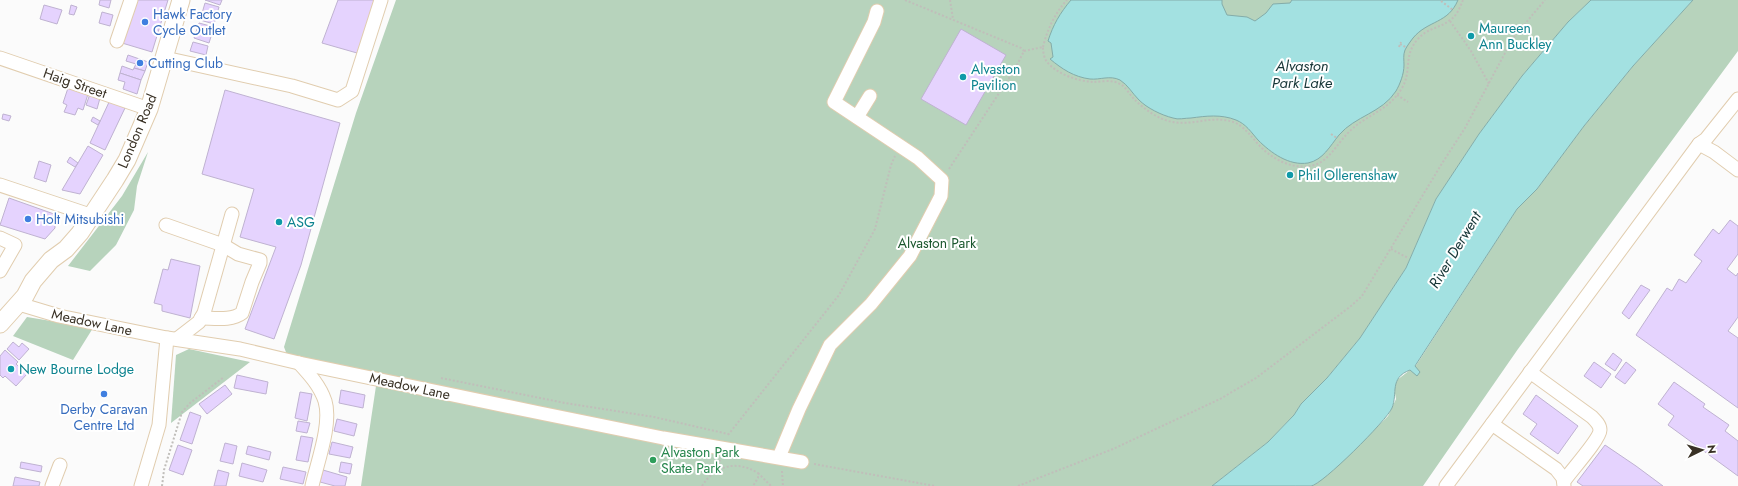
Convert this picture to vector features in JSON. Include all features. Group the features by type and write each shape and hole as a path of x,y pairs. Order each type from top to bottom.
{"main road":[{"name":"London Road","path":"0,324 22,300 50,276 59,265 66,249 93,216 127,160 150,109 181,0"}],"street":[{"path":"117,41 131,0"},
{"path":"164,58 292,86 338,100 352,91 381,0"},
{"path":"779,457 799,409 830,345 871,304 910,256 941,196 942,180 918,158 834,102 874,22 877,11"},
{"name":"Haig Street","path":"0,58 150,109"},
{"path":"857,117 870,96"},
{"path":"1446,486 1698,144 1706,139 1738,99"},
{"path":"1698,144 1714,152 1738,170"},
{"path":"0,185 93,216"},
{"path":"141,486 159,425 172,338 198,322 204,313 232,214"},
{"path":"166,225 224,245 238,254 260,260 242,312 238,316 230,318 201,318"},
{"path":"0,238 16,244 0,271"},
{"name":"Meadow Lane","path":"22,300 52,314 124,334 172,338 240,349 540,414 802,462"},
{"path":"299,363 314,380 321,392 325,402 327,415 312,486"},
{"path":"1492,424 1556,469 1564,484 1597,439 1600,430 1599,425 1592,417 1530,372"},
{"path":"52,486 60,465"}],"path":[{"path":"905,0 1021,48 1024,51"},
{"path":"950,0 953,19"},
{"path":"1067,0 1051,23 1043,47 1047,61 1066,76 1090,82 1116,82 1126,88 1144,108 1173,122 1219,119 1237,124 1246,130 1258,145 1277,160 1293,166 1307,166 1319,163 1330,154 1353,128 1386,107 1397,95 1406,80 1408,55 1416,42 1428,30 1450,21 1463,0"},
{"path":"1018,486 1113,449 1220,399 1256,378 1316,334 1362,296 1465,128 1513,38 1545,0"},
{"path":"1441,1 1453,10"},
{"path":"1450,21 1471,51 1489,84"},
{"path":"1400,44 1407,48"},
{"path":"942,180 1008,80 1024,51 1043,47"},
{"path":"1397,95 1408,102"},
{"path":"1331,134 1337,138"},
{"path":"722,447 728,434 839,295 875,229 891,165 900,146"},
{"path":"1391,249 1408,258"},
{"path":"162,486 164,470 182,412 190,403 224,377"},
{"path":"438,378 565,403 654,416 728,434"},
{"path":"802,462 935,486"},
{"path":"702,486 718,469 742,465 758,473 770,486"},
{"path":"753,485 758,478 758,473"}],"green space":[{"name":"Alvaston Park","path":"396,0 1591,0 1568,22 1522,76 1479,134 1436,199 1406,268 1360,338 1327,378 1301,404 1294,415 1268,442 1212,486 361,486 376,386 292,368 284,347 356,113"},
{"path":"1693,0 1738,0 1738,51 1518,349 1423,486 1312,486 1333,470 1388,416 1396,399 1394,388 1397,380 1410,370 1420,372 1415,367 1517,209 1537,189 1584,126 1633,66"},
{"path":"148,152 137,186 134,210 116,245 90,271 68,266 122,196"},
{"path":"27,317 93,328 73,360 13,336"},
{"path":"189,349 250,362 171,423 176,355"}],"water":[{"name":"Alvaston Park Lake","path":"1071,0 1222,0 1222,4 1227,15 1247,17 1255,21 1266,13 1273,4 1290,3 1292,0 1458,0 1449,14 1419,32 1406,48 1404,52 1402,79 1396,91 1390,98 1376,110 1345,129 1326,152 1318,159 1308,163 1301,163 1281,158 1258,140 1246,126 1236,120 1219,116 1179,119 1168,117 1154,111 1142,103 1120,80 1112,78 1084,78 1068,72 1059,66 1050,59 1053,57 1051,43 1048,41 1057,19"},
{"name":"River Derwent","path":"1591,0 1693,0 1633,66 1584,126 1537,189 1517,209 1415,366 1420,372 1417,376 1410,370 1403,373 1399,377 1395,386 1392,408 1388,415 1367,438 1328,475 1311,486 1212,486 1268,442 1294,415 1301,404 1327,378 1360,338 1406,268 1436,199 1479,134 1522,76 1568,22"}],"building":[{"path":"100,0 111,0 109,8 99,5"},
{"name":"Hawk Factory Cycle Outlet","path":"136,0 168,0 152,52 122,43"},
{"path":"205,0 222,0 220,5"},
{"path":"338,0 377,0 357,53 322,43"},
{"path":"205,3 219,7 214,24 200,20"},
{"path":"44,5 62,10 57,24 40,19"},
{"path":"71,5 77,7 74,15 69,14"},
{"path":"102,12 113,15 110,26 99,23"},
{"path":"199,23 214,27 209,43 194,38"},
{"name":"Alvaston Pavilion","path":"961,29 1006,55 966,125 921,99"},
{"path":"193,42 208,46 206,55 190,51"},
{"name":"Cutting Club","path":"128,55 148,62 145,71 134,68 136,64 126,61"},
{"path":"122,66 133,70 134,68 145,71 141,80 120,73"},
{"path":"120,73 141,80 137,94 123,89 125,82 118,80"},
{"path":"68,88 88,94 83,110 78,108 75,115 64,112 67,105 63,103"},
{"name":"ASG","path":"225,90 340,123 301,265 274,339 245,329 276,247 240,237 254,189 202,174"},
{"path":"90,94 100,98 97,109 86,105"},
{"path":"110,100 125,108 105,150 90,143"},
{"path":"3,114 11,116 9,121 2,119"},
{"path":"93,117 100,121 98,125 91,121"},
{"path":"88,146 103,155 80,194 62,190"},
{"path":"70,157 78,163 75,167 67,162"},
{"path":"39,161 51,165 46,182 34,178"},
{"name":"Holt Mitsubishi","path":"9,198 54,214 55,228 45,239 0,225"},
{"path":"1730,220 1738,226 1738,254 1727,269 1736,276 1738,273 1738,317 1728,331 1738,338 1738,408 1636,335 1667,288 1672,291 1679,279 1686,283 1702,261 1694,255 1713,229 1719,234"},
{"path":"171,259 200,266 190,318 162,311 162,305 154,303 163,269 168,270"},
{"path":"1641,285 1650,290 1629,319 1622,313"},
{"path":"13,342 19,347 22,343 29,349 19,360 7,349"},
{"name":"New Bourne Lodge","path":"5,350 18,362 16,364 27,374 16,386 5,376 3,378 0,375 0,356"},
{"path":"1613,353 1622,360 1615,371 1605,364"},
{"path":"1594,362 1611,374 1601,388 1584,376"},
{"path":"1626,362 1636,370 1625,384 1615,377"},
{"path":"237,375 268,382 266,394 234,388"},
{"path":"1674,382 1705,404 1703,407 1729,425 1725,431 1738,441 1738,476 1668,425 1674,416 1658,404"},
{"path":"225,385 232,394 207,414 199,404"},
{"path":"341,390 365,395 363,408 339,403"},
{"path":"300,392 312,394 307,421 295,418"},
{"path":"1536,395 1578,426 1558,454 1530,434 1537,424 1523,414"},
{"path":"190,412 201,416 192,444 180,440"},
{"path":"337,419 357,424 354,436 334,431"},
{"path":"298,421 310,423 307,433 296,431"},
{"path":"301,436 313,438 308,462 296,460"},
{"path":"332,442 353,447 350,458 329,454"},
{"path":"225,443 237,446 233,464 220,461"},
{"path":"178,445 192,450 183,475 169,470"},
{"path":"1605,445 1663,486 1583,486 1577,482"},
{"path":"248,446 271,452 269,460 246,454"},
{"path":"21,462 42,466 41,472 20,468"},
{"path":"341,462 352,464 350,474 339,472"},
{"path":"242,463 267,470 263,482 239,476"},
{"path":"283,467 306,472 303,484 280,479"},
{"path":"218,470 229,473 226,486 214,486"},
{"path":"323,470 347,477 345,486 335,486 320,482"},
{"path":"15,477 40,482 39,486 13,486"}],"place":[{"name":"Hawk Factory Cycle Outlet","path":"145,22"},
{"name":"Maureen Ann Buckley","path":"1471,36"},
{"name":"Cutting Club","path":"140,63"},
{"name":"Alvaston Pavilion","path":"963,77"},
{"name":"Phil Ollerenshaw","path":"1290,175"},
{"name":"Holt Mitsubishi","path":"28,219"},
{"name":"ASG","path":"279,222"},
{"name":"New Bourne Lodge","path":"11,369"},
{"name":"Derby Caravan Centre Ltd","path":"104,394"},
{"name":"Alvaston Park Skate Park","path":"653,460"}]}
